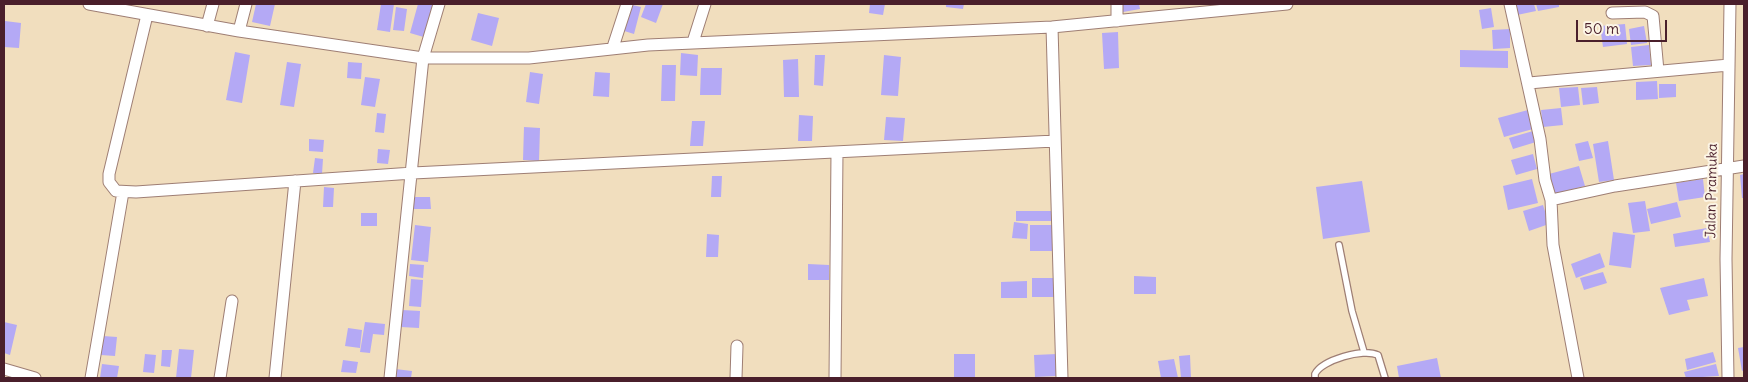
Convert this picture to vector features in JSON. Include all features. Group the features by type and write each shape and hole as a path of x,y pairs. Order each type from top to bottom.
{"street":[{"path":"88,4 207,26 423,58 529,58 613,47 693,42 1052,26 1287,4"},
{"path":"207,26 213,4"},
{"path":"239,31 246,4"},
{"path":"390,378 413,173 423,58 439,4"},
{"path":"613,47 627,4"},
{"path":"693,42 705,4"},
{"path":"1117,4 1117,21"},
{"path":"1510,4 1540,138 1545,180 1551,200 1553,245 1578,378"},
{"name":"Jalan Pramuka","path":"1728,378 1727,170 1730,4"},
{"path":"1612,12 1628,8 1653,16 1658,71"},
{"path":"147,16 109,174 112,188 123,192 413,173 1055,141"},
{"path":"1052,26 1062,378"},
{"path":"1529,83 1729,65"},
{"path":"834,378 838,152"},
{"path":"1551,200 1615,186 1744,166"},
{"path":"275,378 295,181"},
{"path":"91,378 123,192"},
{"path":"220,378 232,301"},
{"path":"736,378 737,346"},
{"path":"4,369 34,378"}],"lane":[{"path":"1339,245 1352,311 1364,352"},
{"path":"1315,378 1315,374 1321,365 1364,352 1378,355 1385,378"}],"building":[{"path":"256,4 275,4 270,26 252,22"},
{"path":"381,4 394,4 390,32 377,30"},
{"path":"418,4 436,4 427,38 410,33"},
{"path":"628,4 641,7 634,34 621,30"},
{"path":"646,4 663,4 656,23 641,17"},
{"path":"870,4 885,4 883,15 869,13"},
{"path":"946,4 964,4 963,9 946,7"},
{"path":"1121,4 1139,4 1140,9 1123,12"},
{"path":"1514,4 1534,4 1536,11 1517,15"},
{"path":"1536,4 1559,4 1559,7 1538,11"},
{"path":"396,7 407,9 404,31 393,30"},
{"path":"1491,8 1494,27 1482,29 1479,10"},
{"path":"478,13 499,18 492,46 471,40"},
{"path":"5,21 21,23 19,48 4,47"},
{"path":"1625,24 1627,44 1603,47 1600,26"},
{"path":"1644,26 1647,43 1631,45 1629,29"},
{"path":"1510,29 1510,48 1493,49 1492,30"},
{"path":"1118,32 1119,68 1104,69 1102,33"},
{"path":"1649,45 1651,65 1633,66 1631,47"},
{"path":"1460,50 1508,51 1508,68 1460,67"},
{"path":"235,52 250,55 242,103 226,100"},
{"path":"681,53 698,55 697,76 680,75"},
{"path":"815,55 825,55 823,86 814,85"},
{"path":"884,55 901,57 898,96 881,95"},
{"path":"798,59 799,97 784,97 783,60"},
{"path":"287,62 301,64 294,107 280,105"},
{"path":"348,62 362,63 361,79 347,78"},
{"path":"662,65 676,65 675,101 661,101"},
{"path":"701,68 722,68 721,95 700,95"},
{"path":"530,72 543,74 539,104 526,102"},
{"path":"595,72 610,73 609,97 593,96"},
{"path":"365,77 380,79 375,107 361,105"},
{"path":"1657,81 1658,99 1636,100 1636,82"},
{"path":"1659,84 1676,84 1676,97 1659,98"},
{"path":"1578,87 1580,105 1561,107 1559,88"},
{"path":"1597,87 1599,103 1583,105 1581,88"},
{"path":"1561,108 1563,125 1543,127 1541,110"},
{"path":"1528,110 1533,129 1504,137 1498,118"},
{"path":"377,113 386,114 384,133 375,132"},
{"path":"799,115 813,116 812,141 798,141"},
{"path":"886,117 905,118 903,141 884,140"},
{"path":"692,121 705,121 703,146 690,146"},
{"path":"524,127 540,128 539,161 523,160"},
{"path":"1533,131 1536,142 1513,149 1509,138"},
{"path":"309,139 324,140 323,152 309,151"},
{"path":"1588,141 1593,158 1579,161 1575,144"},
{"path":"1608,141 1614,180 1599,182 1593,144"},
{"path":"378,149 390,150 388,164 377,163"},
{"path":"1533,154 1537,169 1516,175 1511,160"},
{"path":"315,158 323,159 322,174 313,173"},
{"path":"1579,166 1585,186 1554,194 1549,174"},
{"path":"1744,174 1744,198 1742,198 1740,175"},
{"path":"712,176 722,176 721,197 711,197"},
{"path":"1532,179 1538,203 1508,210 1503,186"},
{"path":"1703,179 1705,197 1679,201 1676,183"},
{"path":"1362,181 1370,232 1323,239 1316,187"},
{"path":"324,187 334,188 333,207 323,207"},
{"path":"414,197 430,197 431,209 414,209"},
{"path":"1645,201 1650,231 1633,233 1628,203"},
{"path":"1677,202 1681,217 1651,224 1647,209"},
{"path":"1543,205 1549,224 1529,231 1523,211"},
{"path":"1016,211 1056,211 1056,221 1016,221"},
{"path":"361,213 377,213 377,226 361,226"},
{"path":"1014,222 1028,224 1027,239 1012,238"},
{"path":"415,225 431,227 428,262 411,260"},
{"path":"1030,225 1052,225 1052,251 1030,251"},
{"path":"1707,228 1710,242 1675,247 1673,234"},
{"path":"1613,232 1635,235 1631,268 1609,265"},
{"path":"707,234 719,235 718,257 706,257"},
{"path":"1600,253 1605,267 1576,278 1571,264"},
{"path":"410,264 424,265 423,278 409,276"},
{"path":"808,264 829,265 829,280 808,280"},
{"path":"1603,272 1607,283 1584,290 1580,278"},
{"path":"1134,276 1156,277 1156,294 1134,294"},
{"path":"1032,278 1056,278 1056,297 1032,297"},
{"path":"1704,278 1708,296 1687,300 1690,310 1669,315 1660,288"},
{"path":"411,279 423,280 421,307 409,306"},
{"path":"1027,281 1027,298 1001,298 1001,282"},
{"path":"402,310 420,311 419,328 401,327"},
{"path":"4,322 17,325 10,355 4,353"},
{"path":"365,322 385,324 384,335 373,334 370,353 360,352"},
{"path":"348,328 362,330 360,348 345,346"},
{"path":"103,336 117,337 115,356 101,355"},
{"path":"1744,347 1744,370 1742,371 1738,348"},
{"path":"179,349 194,350 191,378 176,378"},
{"path":"162,350 172,350 170,367 161,366"},
{"path":"1713,352 1716,362 1687,370 1685,359"},
{"path":"145,354 156,355 154,373 143,372"},
{"path":"954,354 975,354 975,378 954,378"},
{"path":"1057,354 1058,376 1035,377 1034,355"},
{"path":"1190,355 1191,378 1181,378 1179,356"},
{"path":"1437,358 1441,378 1399,378 1397,366"},
{"path":"1174,359 1178,378 1161,378 1158,361"},
{"path":"343,360 358,362 356,373 341,372"},
{"path":"102,364 119,366 117,378 100,378"},
{"path":"1716,364 1719,376 1686,378 1684,372"},
{"path":"395,369 412,371 411,378 394,378"}]}
